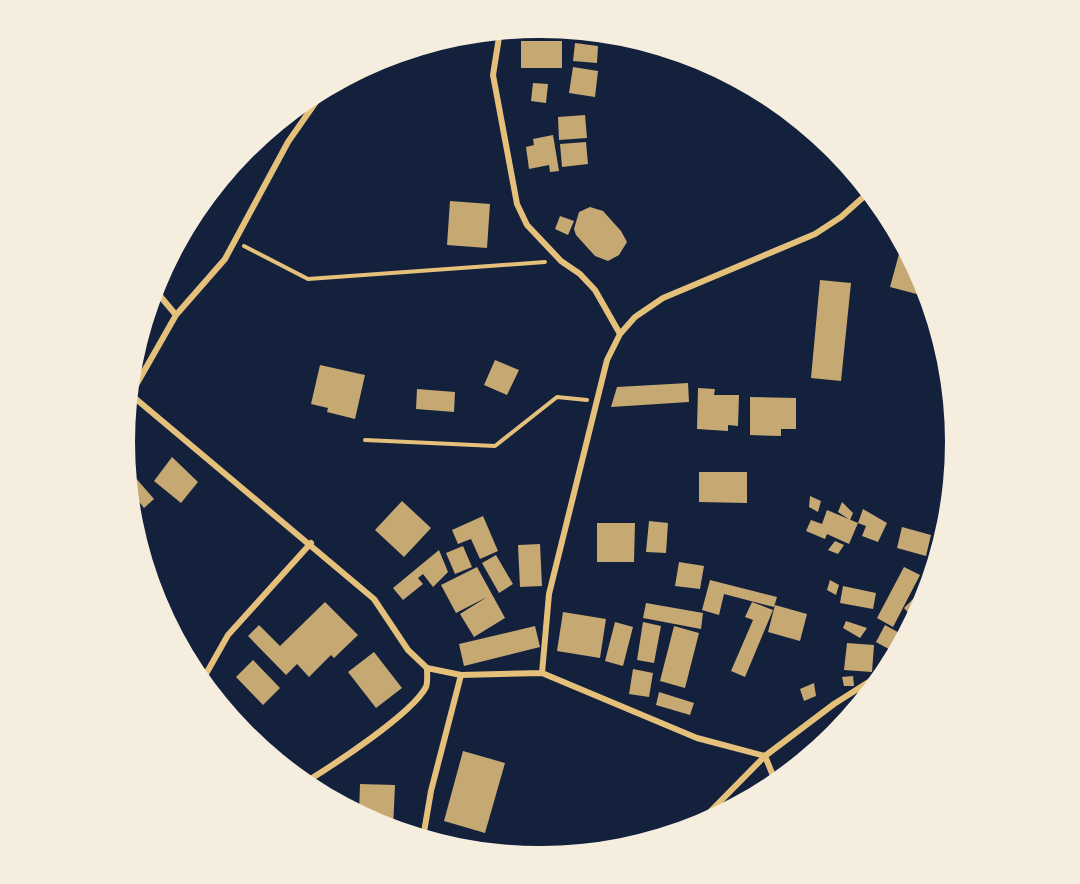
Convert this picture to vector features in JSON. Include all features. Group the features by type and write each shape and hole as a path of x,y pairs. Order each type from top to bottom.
{"street":[{"path":"499,40 493,75 517,204 527,225 561,261 580,274 595,290 620,334"},
{"path":"141,375 176,315 225,259 233,240 288,142 311,109"},
{"path":"542,673 549,594 607,360 620,334 635,317 663,298 815,234 841,217 862,198"},
{"path":"162,298 176,315"},
{"path":"138,400 374,598 408,650 427,669 461,675 542,673 697,738 765,756"},
{"path":"207,672 228,635 311,543"},
{"path":"314,777 407,709 427,686 427,669"},
{"path":"424,830 431,791 461,675"},
{"path":"715,807 765,756 834,704 862,686"},
{"path":"765,756 772,773"}],"path":[{"path":"233,240 308,279 561,261"},
{"path":"364,440 495,446 557,397 597,401"}],"building":[{"path":"521,41 562,41 562,68 521,68"},
{"path":"575,43 598,46 597,63 573,61"},
{"path":"573,67 598,71 595,97 569,93"},
{"path":"533,83 548,84 546,103 531,101"},
{"path":"585,115 587,138 559,140 558,117"},
{"path":"553,135 559,171 550,172 549,165 529,169 526,147 534,145 533,139"},
{"path":"586,142 588,164 562,167 560,144"},
{"path":"450,201 490,204 487,248 447,245"},
{"path":"590,207 603,211 621,231 627,242 619,255 608,261 595,256 576,235 574,229 579,212"},
{"path":"560,216 574,221 568,235 555,229"},
{"path":"899,255 917,294 890,287"},
{"path":"820,280 851,283 841,381 811,378"},
{"path":"495,360 519,370 507,395 484,385"},
{"path":"320,365 365,375 355,419 327,412 328,408 311,404"},
{"path":"688,383 689,402 611,407 617,387"},
{"path":"698,388 715,389 714,395 739,395 738,426 728,425 728,431 697,429"},
{"path":"417,389 455,392 454,412 416,409"},
{"path":"750,397 796,398 796,429 781,429 781,436 750,435"},
{"path":"172,457 198,482 181,503 154,481"},
{"path":"699,472 747,472 747,503 699,502"},
{"path":"137,480 154,499 144,508 140,503"},
{"path":"810,496 821,501 818,512 809,507"},
{"path":"402,501 431,528 404,557 375,530"},
{"path":"842,502 853,513 850,520 838,512"},
{"path":"863,509 887,523 878,542 862,536 866,526 858,523"},
{"path":"827,510 858,523 849,544 827,534 825,539 806,531 811,520 822,524"},
{"path":"483,516 498,551 480,559 471,539 458,544 452,530"},
{"path":"649,521 668,523 666,553 646,552"},
{"path":"597,523 635,523 634,562 597,562"},
{"path":"902,527 931,535 926,556 897,548"},
{"path":"835,541 844,545 838,554 828,550"},
{"path":"540,544 542,586 520,587 518,545"},
{"path":"463,546 472,567 455,574 446,553"},
{"path":"439,550 448,572 433,587 423,574 418,578 423,584 403,600 393,588"},
{"path":"496,555 513,584 499,593 482,563"},
{"path":"679,562 704,566 700,589 675,586"},
{"path":"477,567 505,618 474,637 460,614 487,597 456,613 441,585"},
{"path":"904,567 920,575 893,627 877,618"},
{"path":"710,580 777,597 774,607 724,594 719,615 702,610"},
{"path":"830,580 839,585 836,595 827,590"},
{"path":"843,586 876,593 873,609 840,603"},
{"path":"913,599 907,612 904,608"},
{"path":"325,602 358,635 334,658 331,655 309,677 297,664 286,675 248,636 259,625 280,646"},
{"path":"752,602 773,610 745,677 731,671 753,620 745,617"},
{"path":"646,603 703,613 701,629 643,618"},
{"path":"775,605 807,614 800,641 768,632"},
{"path":"563,612 606,619 600,658 557,651"},
{"path":"846,621 867,628 860,638 843,628"},
{"path":"615,622 633,627 623,666 605,661"},
{"path":"643,622 661,626 654,663 637,660"},
{"path":"885,625 897,632 887,648 876,642"},
{"path":"535,626 540,647 464,666 459,644"},
{"path":"674,626 699,633 685,688 660,681"},
{"path":"847,643 874,645 872,672 844,670"},
{"path":"374,652 402,688 376,708 348,672"},
{"path":"253,660 280,688 263,705 236,677"},
{"path":"633,669 653,673 649,697 629,694"},
{"path":"853,676 854,686 844,686 842,677"},
{"path":"814,683 816,696 804,701 800,689"},
{"path":"659,692 694,703 690,715 656,705"},
{"path":"463,751 505,763 485,833 444,821"},
{"path":"360,784 395,785 393,819 359,804"}]}
